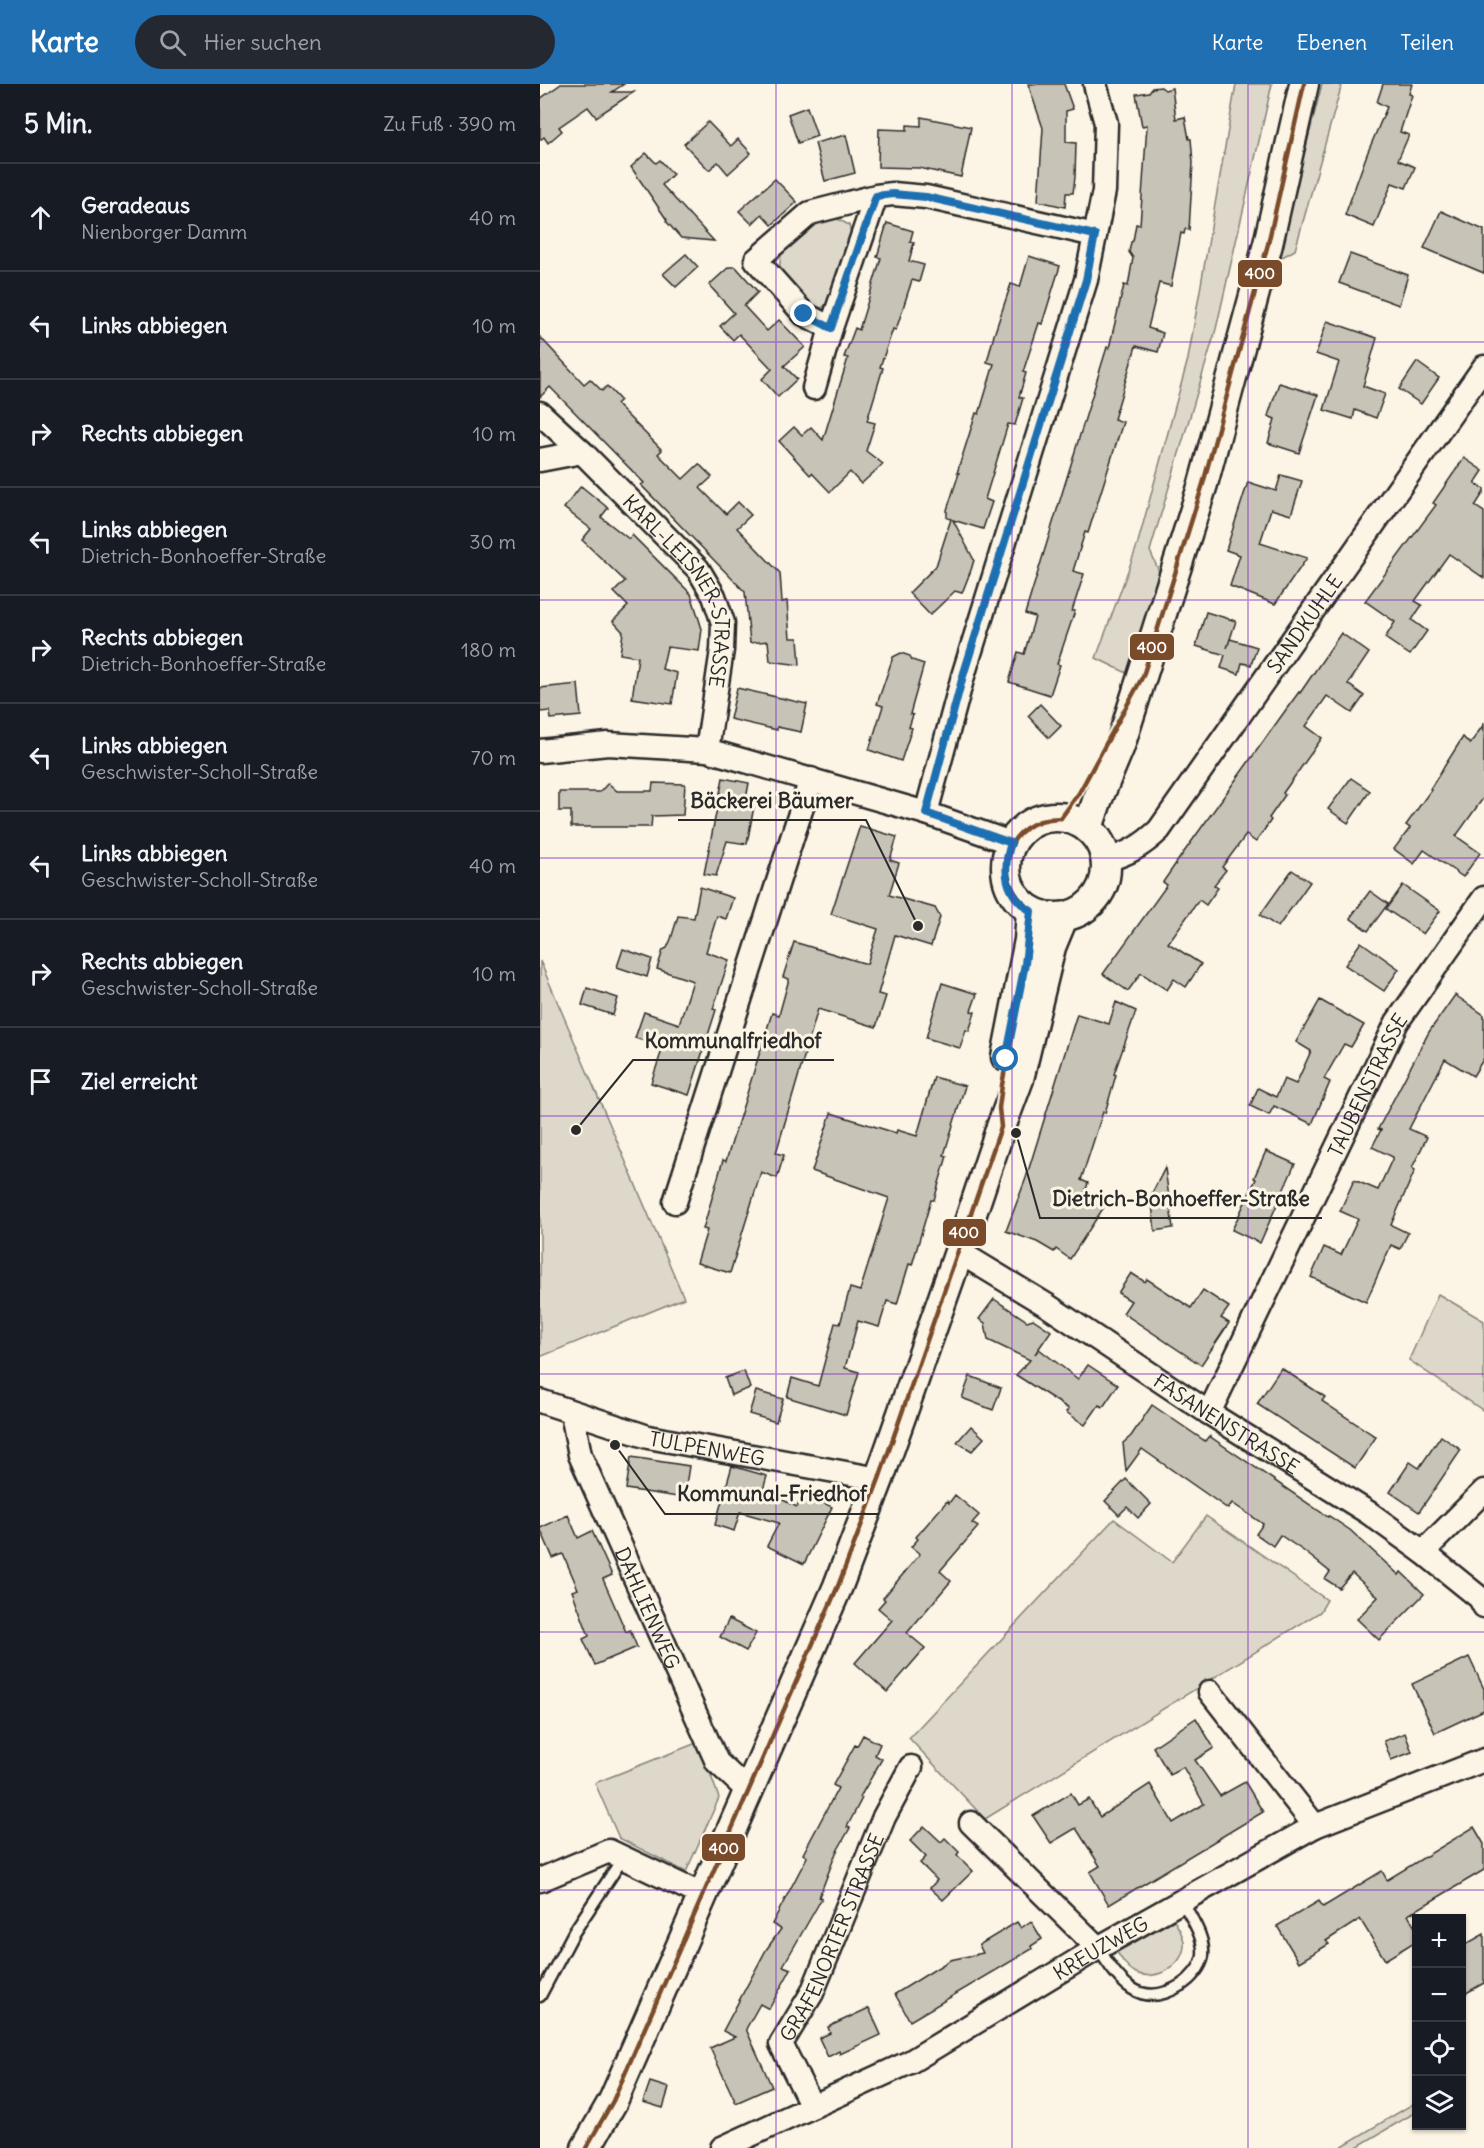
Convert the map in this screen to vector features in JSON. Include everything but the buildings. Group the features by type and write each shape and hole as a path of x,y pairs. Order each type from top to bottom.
{"street":[{"path":"926,813 963,676 1086,280 1104,191 1106,123 1095,84"},
{"path":"1088,828 1120,746 1203,484 1268,244 1304,84"},
{"path":"831,328 804,314 756,260 810,213 876,196 893,194 926,197 1095,235"},
{"path":"814,388 831,328 876,196"},
{"name":"SANDKUHLE","path":"1106,860 1133,851 1145,844 1159,830 1484,367"},
{"name":"KARL-LEISNER-STRASSE","path":"540,414 582,452 698,569 714,596 723,623 722,650 707,750"},
{"path":"540,460 582,452"},
{"path":"1061,818 1079,793 1143,676"},
{"path":"540,751 608,744 707,750 926,813 1011,843"},
{"path":"675,1202 811,779"},
{"path":"1046,818 1075,819 1088,828 1102,848 1106,860 1106,876 1101,891 1091,904 1079,913 1063,918 1034,914 1023,907 1008,884 1006,864 1011,843 1032,823 1046,818"},
{"name":"TAUBENSTRASSE","path":"1209,1413 1397,1022 1484,898"},
{"path":"1001,1127 999,1108 1002,1085 1029,940 1031,911"},
{"path":"586,2148 613,2101 838,1586 879,1479 1019,1079 1051,947 1063,918"},
{"name":"FASANENSTRASSE","path":"959,1252 1048,1306 1209,1413 1369,1513 1424,1552 1480,1598 1484,1606"},
{"name":"TULPENWEG","path":"540,1401 648,1437 879,1479"},
{"name":"DAHLIENWEG","path":"572,1413 580,1455 717,1762 748,1791"},
{"path":"1424,1552 1484,1491"},
{"path":"1210,1692 1315,1826"},
{"name":"KREUZWEG","path":"722,2148 910,2062 1098,1948 1315,1826 1484,1760"},
{"name":"GRAFENORTER STRASSE","path":"812,2106 781,2044 812,1993 884,1817 911,1767"},
{"path":"971,1823 1098,1948"},
{"path":"540,1880 609,1851 702,1895"}],"lane":[{"path":"540,1996 574,1932 622,1858"},
{"path":"1098,1948 1121,1982 1133,1990 1148,1995 1161,1994 1177,1988 1197,1970 1203,1956 1201,1938 1182,1900"}],"shaded area":[{"path":"1236,84 1272,84 1216,329 1150,551 1161,576 1135,677 1096,658 1137,546 1188,359"},
{"path":"1322,84 1342,84 1295,250 1277,260"},
{"path":"834,217 849,225 852,239 834,297 822,308 807,303 779,273 781,253 814,225"},
{"path":"540,961 684,1298 540,1357"},
{"path":"1438,1294 1484,1321 1484,1411 1409,1360"},
{"path":"1206,1516 1327,1600 1320,1612 985,1819 909,1738 1114,1519 1172,1562"},
{"path":"699,1742 719,1798 686,1872 619,1838 595,1783"},
{"path":"1174,1920 1184,1942 1180,1958 1175,1964 1168,1970 1152,1975 1136,1973 1127,1966 1117,1952"},
{"path":"1412,2104 1412,2114 1355,2148 1339,2148"}],"transit line":[{"name":"400","path":"1061,818 1079,793 1143,676 1203,484 1268,244 1304,84"},
{"name":"400","path":"1031,911 1018,897 1010,882 1007,866 1008,852 1015,839 1026,828 1042,821 1061,818"},
{"name":"400","path":"586,2148 613,2101 838,1586 879,1479 1001,1127 999,1108 1002,1085 1029,940 1031,911"}],"place":[{"name":"Bäckerei Bäumer","path":"918,926"},
{"name":"Kommunalfriedhof","path":"576,1130"},
{"name":"Dietrich-Bonhoeffer-Straße","path":"1016,1133"},
{"name":"Kommunal-Friedhof","path":"615,1445"}],"route":[{"path":"804,314 831,328 876,196 893,194 926,197 1095,235 1086,280 963,676 926,813 1011,843 1005,871 1008,884 1023,907 1031,911 1025,964 1006,1059"}]}
